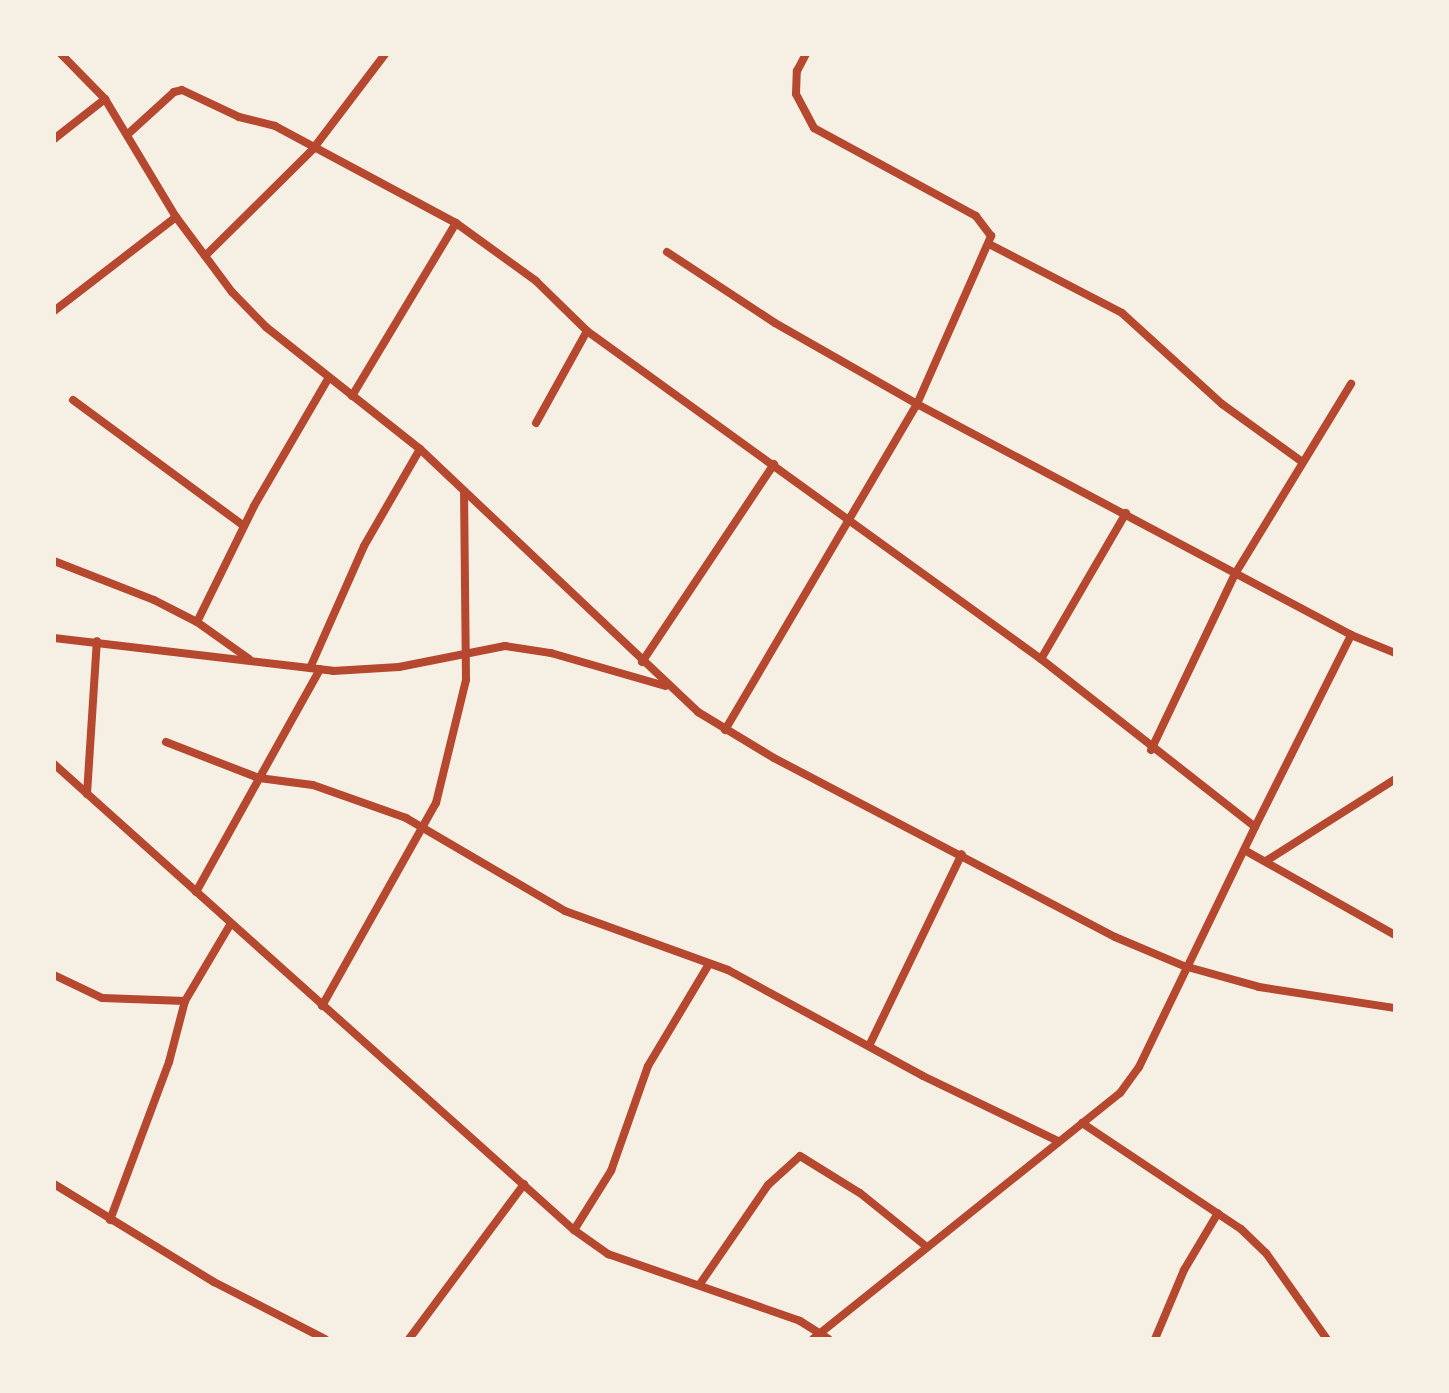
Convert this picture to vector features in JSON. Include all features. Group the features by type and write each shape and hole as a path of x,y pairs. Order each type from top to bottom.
{"street":[{"path":"61,54 105,99 176,217 266,327 420,449 670,688 725,730 1115,937 1184,966 1259,987 1395,1008"},
{"path":"205,256 313,149 385,54"},
{"path":"725,730 917,404 989,244 987,226 976,216 814,128 796,94 797,71 806,54"},
{"path":"128,134 178,90 239,117 275,126 456,223 536,281 587,331 852,519 1041,659 1151,750 1255,827"},
{"path":"54,139 105,99"},
{"path":"54,311 176,217"},
{"path":"352,396 456,223"},
{"path":"989,244 1122,313 1222,404 1301,461"},
{"path":"667,252 775,323 917,404 1351,635 1395,653"},
{"path":"536,423 587,331"},
{"path":"197,622 244,526 328,379"},
{"path":"1151,750 1235,574 1301,461 1351,384"},
{"path":"73,400 244,526"},
{"path":"310,668 357,558 420,449"},
{"path":"642,662 774,464"},
{"path":"322,1006 424,829 456,729 468,650 464,493"},
{"path":"1041,659 1126,513"},
{"path":"54,561 121,584 197,622 250,660"},
{"path":"816,1335 1120,1093 1139,1067 1184,966 1246,851 1351,635"},
{"path":"54,638 320,669 399,667 468,650 505,646 551,653 670,688"},
{"path":"87,794 97,641"},
{"path":"196,892 320,669"},
{"path":"166,742 259,778 341,793 424,829 565,911 709,964 1058,1141"},
{"path":"54,764 230,925 574,1230 608,1254 700,1284 829,1339"},
{"path":"1266,861 1395,779"},
{"path":"1246,851 1395,935"},
{"path":"869,1046 962,854"},
{"path":"110,1220 185,1001 230,925"},
{"path":"574,1230 611,1171 648,1066 709,964"},
{"path":"54,975 102,998 185,1001"},
{"path":"1082,1123 1218,1213 1266,1253 1327,1339"},
{"path":"700,1284 768,1185 800,1156 860,1193 927,1247"},
{"path":"54,1184 110,1220 325,1339"},
{"path":"409,1339 524,1184"},
{"path":"1155,1339 1184,1270 1218,1213"}]}
